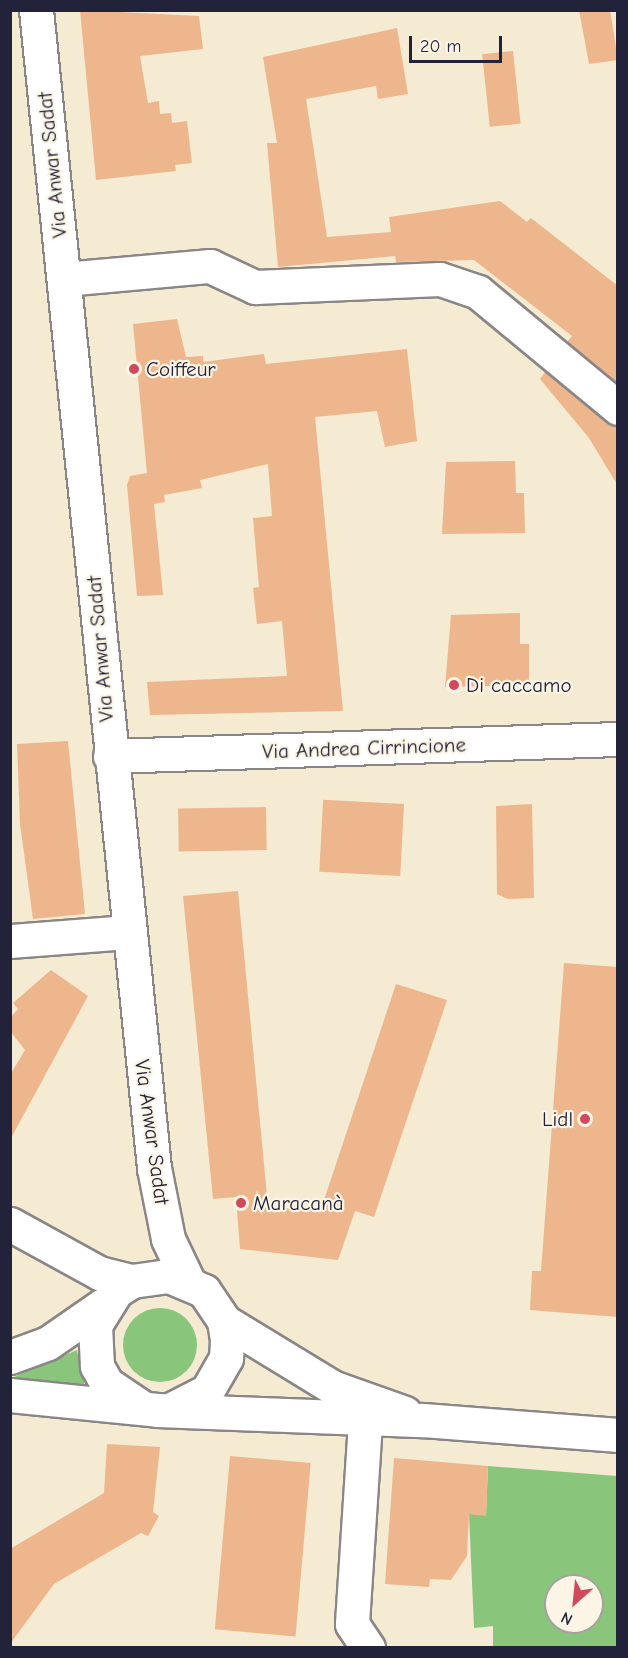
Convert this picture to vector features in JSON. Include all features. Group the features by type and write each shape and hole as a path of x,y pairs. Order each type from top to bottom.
{"street":[{"name":"Via Anwar Sadat","path":"36,10 128,932 159,1196 168,1239 188,1281"},
{"path":"64,279 210,266 255,287 440,279 478,292 618,408"},
{"name":"Via Andrea Cirrincione","path":"110,756 618,739"},
{"path":"10,941 128,932"},
{"path":"10,1224 99,1273 132,1281 170,1276 188,1281 204,1291 224,1321 332,1387 423,1420"},
{"path":"10,1358 48,1343 103,1305 132,1281"},
{"path":"103,1305 92,1346 97,1366 123,1398 158,1408 191,1402 218,1376 226,1359 224,1321"},
{"path":"10,1395 365,1422 423,1420 618,1435"},
{"path":"365,1422 352,1624 368,1647"}],"green space":[{"path":"160,1308 174,1311 186,1319 194,1331 197,1345 194,1359 186,1371 174,1379 160,1382 146,1379 134,1371 126,1359 123,1345 126,1331 134,1319 146,1311"},
{"path":"77,1350 85,1387 12,1380 12,1378"},
{"path":"488,1466 617,1476 617,1647 493,1647 493,1626 474,1628 469,1514 486,1515"}],"building":[{"path":"80,10 199,16 203,49 140,56 148,103 159,101 160,114 171,113 172,123 187,121 192,163 175,165 176,171 96,180"},
{"path":"579,10 610,10 618,60 589,64"},
{"path":"397,28 408,94 378,99 376,86 306,99 327,237 391,232 389,217 500,201 527,222 531,218 618,286 618,383 567,342 572,336 474,260 396,262 395,256 278,267 267,143 277,143 263,57"},
{"path":"513,51 521,124 490,127 482,54"},
{"path":"177,319 186,357 203,356 203,362 264,354 266,364 407,349 417,441 385,447 377,411 315,417 343,711 150,715 147,682 287,676 282,621 257,624 253,588 259,587 253,518 272,516 268,464 200,480 202,488 164,495 165,502 154,504 163,595 137,596 127,485 130,476 147,473 133,324"},
{"path":"545,372 618,426 618,486 589,438 540,379"},
{"path":"515,461 516,493 524,493 525,533 442,534 446,462"},
{"path":"520,613 520,644 529,644 529,685 445,687 451,615"},
{"path":"68,741 85,914 33,919 20,824 17,744"},
{"path":"323,800 404,804 400,876 319,872"},
{"path":"532,804 534,898 508,899 497,894 496,806"},
{"path":"266,807 267,850 179,852 178,809"},
{"path":"238,891 268,1206 320,1212 396,984 447,1000 374,1217 355,1211 338,1260 240,1249 236,1197 213,1199 183,896"},
{"name":"Lidl","path":"564,963 618,967 618,1317 530,1310 532,1271 541,1271"},
{"path":"51,970 88,996 10,1140 10,1075 25,1050 10,1031 10,1018 18,1009 13,1003"},
{"path":"107,1444 160,1447 153,1512 159,1516 148,1536 141,1533 54,1584 10,1644 10,1549 104,1493"},
{"path":"230,1456 311,1463 296,1636 215,1629"},
{"path":"394,1458 488,1466 486,1516 469,1514 467,1556 451,1580 430,1579 429,1587 385,1584"}],"place":[{"name":"Coiffeur","path":"134,369"},
{"name":"Di caccamo","path":"454,685"},
{"name":"Lidl","path":"585,1119"},
{"name":"Maracanà","path":"241,1203"}]}
